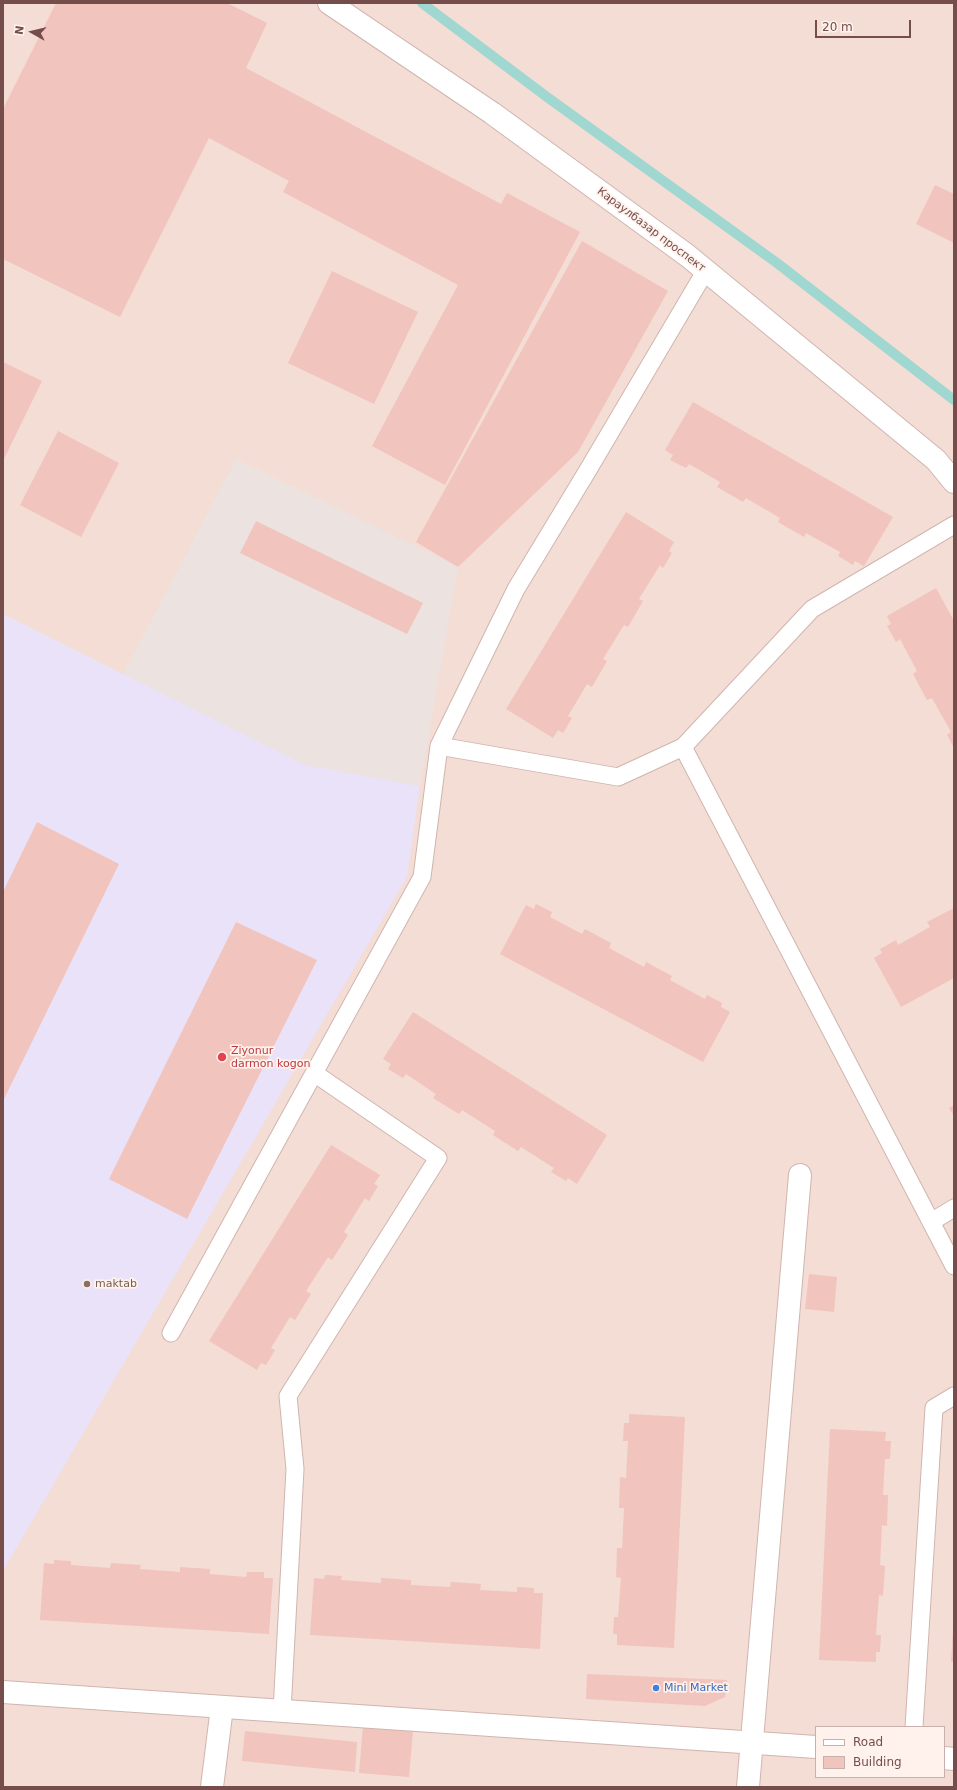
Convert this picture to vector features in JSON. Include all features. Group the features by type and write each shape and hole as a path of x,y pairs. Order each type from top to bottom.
{"street":[{"name":"Караулбазар проспект","path":"329,3 492,113 706,270 936,460 954,482"},
{"path":"748,1787 800,1175"},
{"path":"3,1692 815,1747"},
{"path":"212,1787 222,1707"}],"lane":[{"path":"171,1333 422,877 439,746 516,589 706,270"},
{"path":"439,746 618,777 682,747 812,609 954,525"},
{"path":"682,747 954,1266"},
{"path":"282,1711 295,1469 288,1396 438,1158 314,1073"},
{"path":"931,1222 954,1208"},
{"path":"914,1726 934,1408 954,1396"}],"shaded area":[{"path":"3,3 954,3 954,1787 3,1787"},
{"path":"236,459 458,567 420,786 305,765 123,674"},
{"name":"maktab","path":"3,614 305,765 420,786 407,877 3,1571"}],"building":[{"path":"56,3 227,3 267,23 246,68 501,204 507,193 580,232 445,485 372,446 458,285 283,192 289,181 209,138 120,317 3,259 3,109"},
{"path":"935,185 954,194 954,243 916,224"},
{"path":"582,241 668,291 578,452 458,567 416,542"},
{"path":"332,271 418,312 374,404 288,363"},
{"path":"3,362 42,381 3,461"},
{"path":"693,402 893,517 864,566 855,561 853,565 838,556 840,552 806,533 804,537 778,522 780,518 746,498 743,502 717,487 720,482 689,464 686,468 670,460 673,455 665,450"},
{"path":"58,431 119,463 81,537 20,505"},
{"path":"626,512 674,542 669,551 672,553 663,568 660,565 639,599 643,601 628,627 624,625 603,659 607,661 592,687 587,684 568,716 572,718 563,733 558,730 553,738 506,709"},
{"path":"256,521 423,603 407,634 240,553"},
{"path":"936,588 954,621 954,748 947,735 951,732 932,698 927,700 913,674 917,671 900,639 896,642 887,626 891,624 887,616"},
{"path":"37,822 119,864 3,1101 3,892"},
{"path":"536,904 552,912 550,917 582,934 585,929 611,943 609,948 644,967 646,962 672,976 670,980 705,999 707,995 722,1003 721,1007 730,1012 703,1062 500,954 526,905 534,909"},
{"path":"954,908 954,978 901,1007 874,958 882,953 880,949 896,940 898,945 930,927 927,922"},
{"path":"236,922 317,960 187,1219 109,1179"},
{"path":"413,1012 607,1135 577,1184 568,1178 566,1181 551,1172 554,1168 521,1147 518,1151 493,1135 495,1131 462,1110 459,1114 433,1098 436,1094 406,1074 403,1078 388,1069 391,1064 383,1059"},
{"path":"954,1105 954,1116 949,1108"},
{"path":"331,1145 380,1175 374,1184 378,1186 369,1201 365,1198 344,1232 348,1235 332,1260 328,1257 306,1291 311,1294 295,1320 290,1317 271,1348 275,1350 266,1365 261,1363 257,1370 209,1341"},
{"path":"809,1274 837,1277 834,1312 805,1309"},
{"path":"629,1414 685,1417 674,1648 617,1645 617,1634 613,1634 614,1617 618,1617 621,1578 616,1577 617,1548 622,1548 624,1508 619,1508 620,1477 626,1478 628,1441 623,1441 624,1423 629,1423"},
{"path":"830,1429 886,1432 885,1441 891,1441 890,1459 885,1459 883,1495 888,1495 887,1526 882,1525 880,1565 885,1566 883,1596 879,1595 876,1635 881,1635 880,1652 876,1652 876,1662 819,1660"},
{"path":"54,1560 71,1561 71,1565 110,1568 111,1563 141,1565 140,1569 180,1572 180,1567 210,1569 210,1574 246,1577 247,1572 264,1572 264,1578 273,1578 269,1634 40,1620 44,1563 54,1564"},
{"path":"325,1575 342,1576 341,1580 381,1583 381,1578 411,1580 411,1585 450,1587 451,1582 481,1584 480,1590 517,1592 517,1587 534,1588 534,1593 543,1593 540,1649 310,1635 314,1578 324,1579"},
{"path":"953,1628 954,1662 951,1662"},
{"name":"Mini Market","path":"587,1674 727,1680 725,1697 705,1706 586,1699"},
{"path":"363,1726 413,1731 409,1777 359,1773"},
{"path":"245,1731 357,1742 355,1772 242,1761"}],"waterway":[{"path":"422,3 547,97 777,263 954,400"}],"place":[{"name":"Ziyonur darmon kogon","path":"222,1057"},
{"name":"maktab","path":"87,1284"},
{"name":"Mini Market","path":"656,1688"}]}
